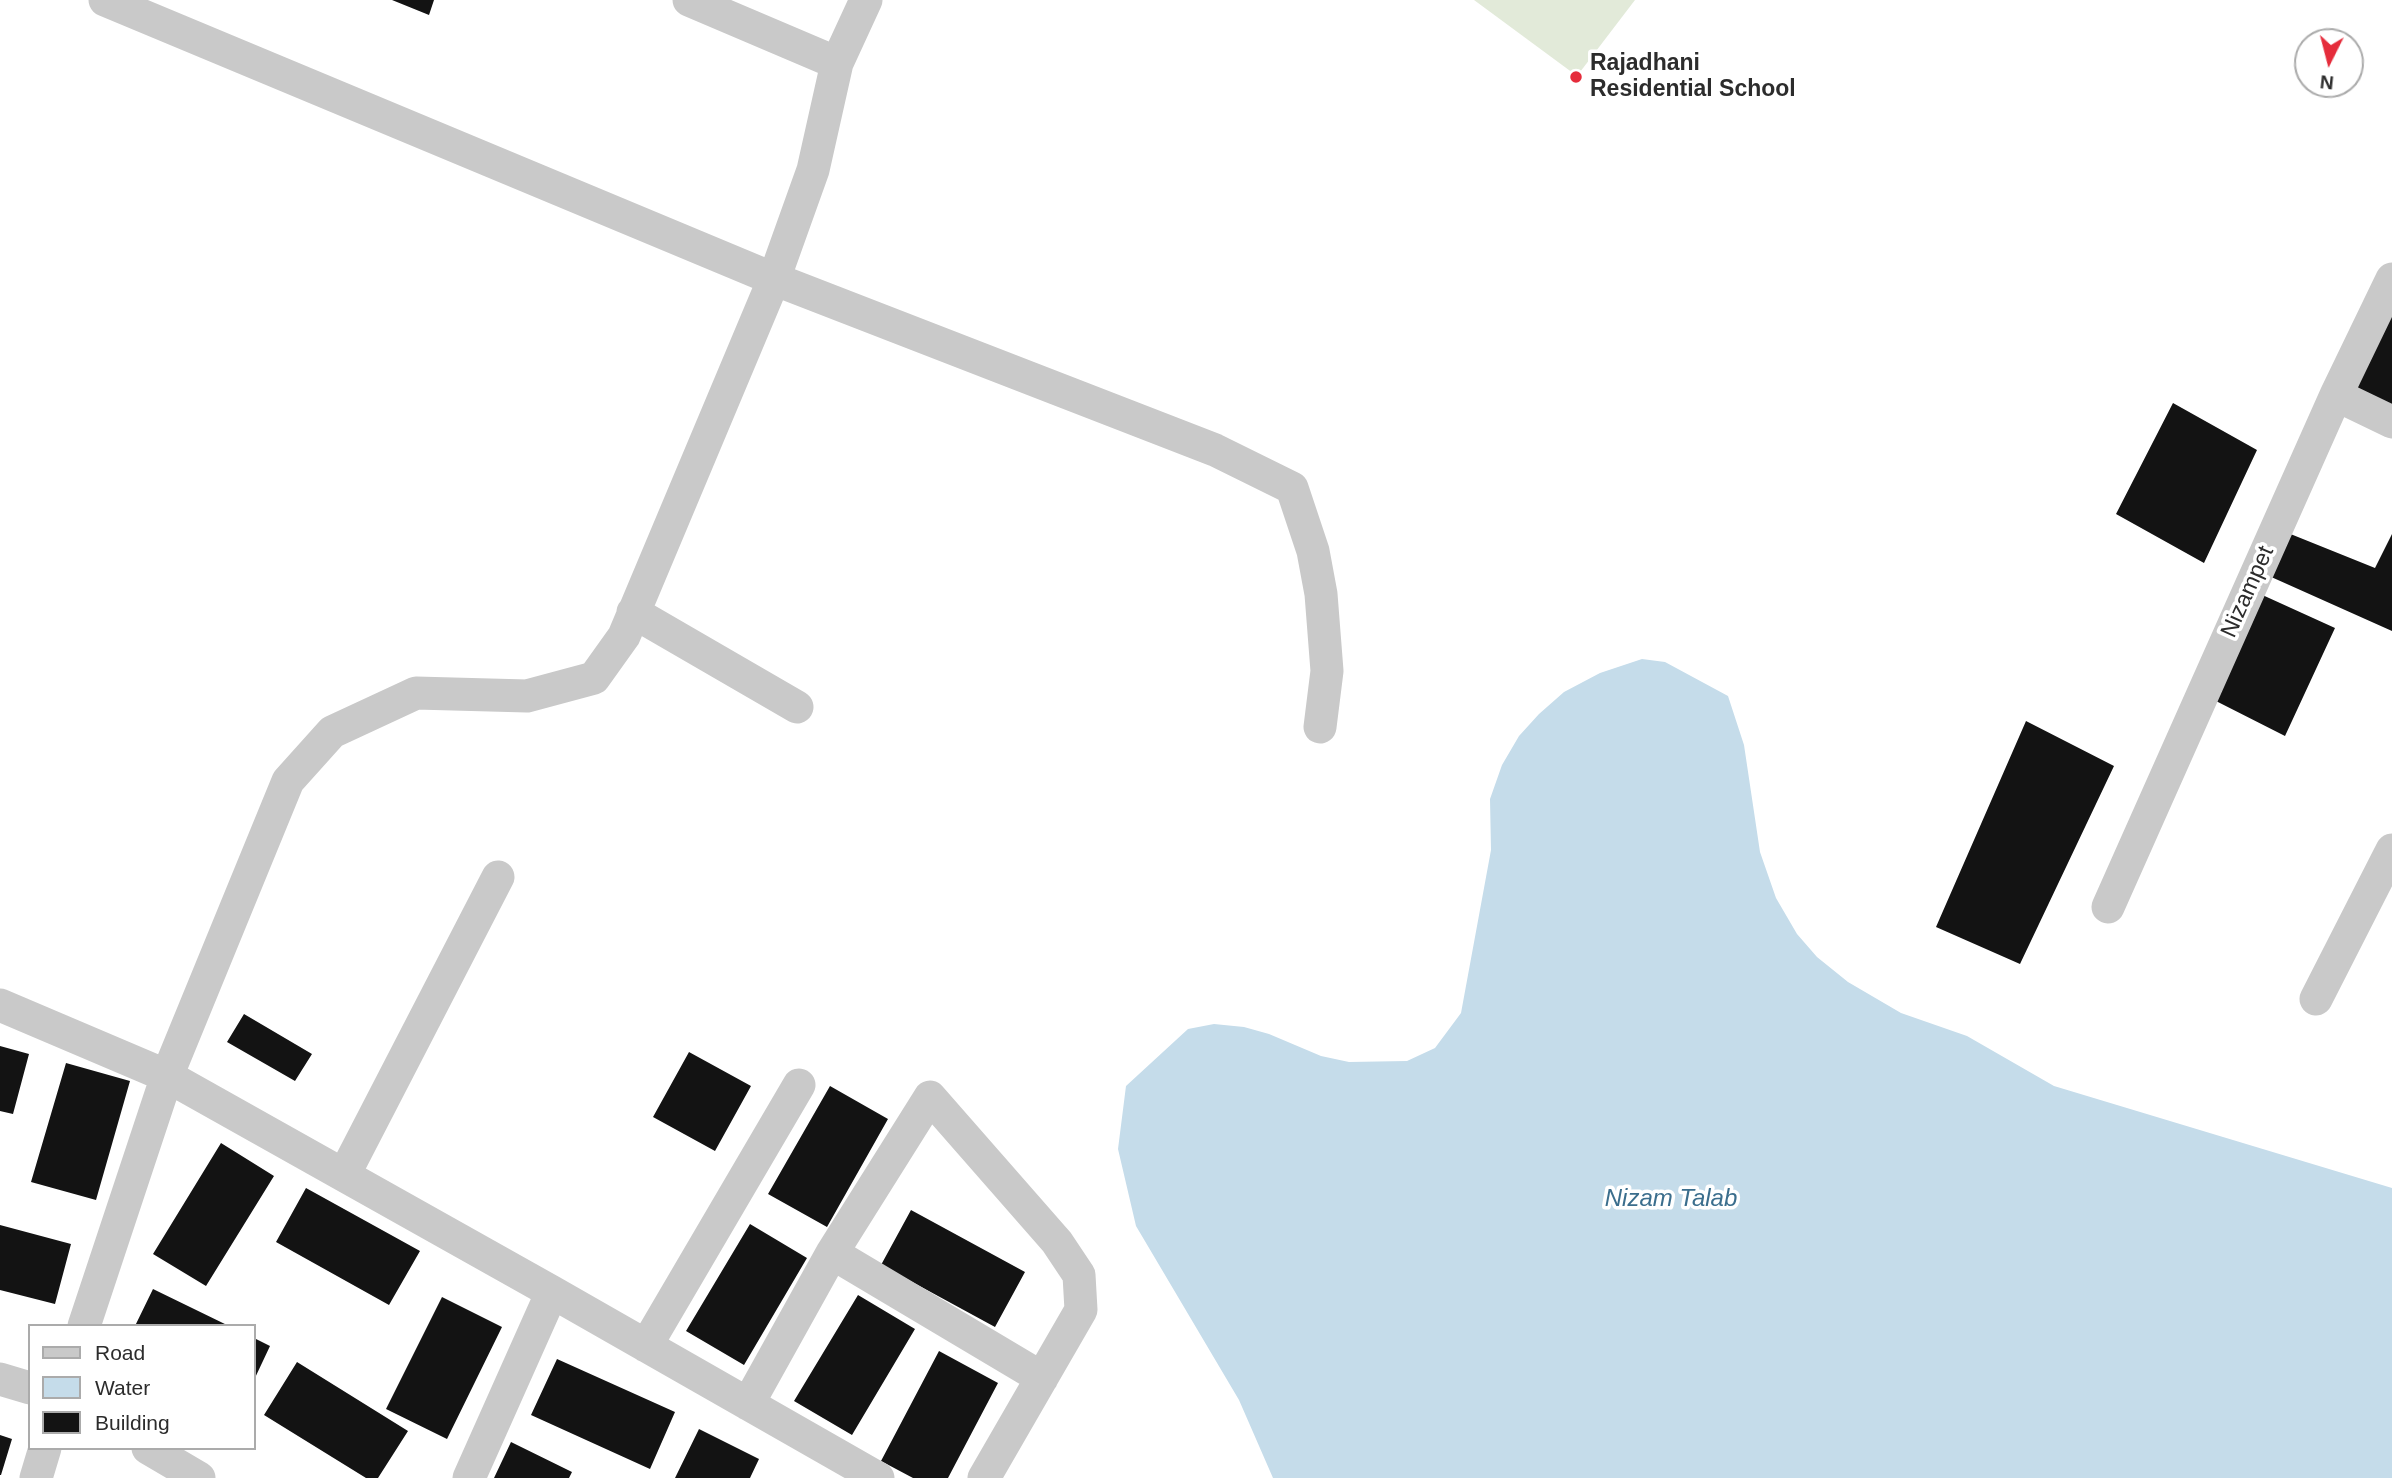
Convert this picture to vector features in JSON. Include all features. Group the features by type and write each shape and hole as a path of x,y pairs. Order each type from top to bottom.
{"street":[{"path":"105,0 774,279 1215,450 1292,488 1313,551 1321,594 1327,671 1320,727"},
{"path":"689,0 837,63"},
{"path":"85,1324 167,1076 288,780 332,732 416,693 527,696 594,678 624,636 774,279 813,170 837,63 866,0"},
{"name":"Nizampet","path":"2108,907 2336,395 2392,279"},
{"path":"2336,395 2392,422"},
{"path":"633,612 797,707"},
{"path":"2316,999 2392,849"},
{"path":"344,1175 498,877"},
{"path":"0,1005 167,1076 878,1478"},
{"path":"646,1346 799,1085"},
{"path":"748,1404 832,1253 930,1097 1057,1242 1079,1275 1081,1311 984,1478"},
{"path":"832,1253 1042,1378"},
{"path":"469,1478 552,1292"},
{"path":"0,1379 28,1387"},
{"path":"36,1478 44,1450"},
{"path":"151,1450 199,1478"}],"green space":[{"path":"1474,0 1635,0 1577,76"}],"water":[{"name":"Nizam Talab","path":"1642,659 1665,662 1728,696 1744,745 1760,852 1776,898 1797,934 1817,957 1848,982 1901,1013 1967,1036 2054,1086 2392,1188 2392,1478 1273,1478 1239,1400 1136,1226 1118,1149 1126,1086 1188,1029 1214,1024 1244,1027 1269,1034 1321,1056 1349,1062 1407,1061 1435,1048 1461,1013 1491,850 1490,799 1502,765 1519,736 1564,692 1600,673"}],"building":[{"path":"392,0 434,0 429,15"},
{"path":"2392,304 2392,409 2351,391"},
{"path":"2173,403 2257,450 2204,563 2116,514"},
{"path":"2288,533 2375,568 2392,534 2392,631 2269,576"},
{"path":"2258,593 2335,628 2285,736 2212,699"},
{"path":"2026,721 2114,766 2020,964 1936,927"},
{"path":"244,1014 312,1054 295,1081 227,1042"},
{"path":"0,1046 29,1054 13,1114 0,1111"},
{"path":"689,1052 751,1086 715,1151 653,1117"},
{"path":"66,1063 130,1081 96,1200 31,1182"},
{"path":"830,1086 888,1119 827,1227 768,1194"},
{"path":"221,1143 274,1176 206,1286 153,1254"},
{"path":"306,1188 420,1251 389,1305 276,1242"},
{"path":"911,1210 1025,1272 995,1327 881,1265"},
{"path":"750,1224 807,1258 744,1365 686,1331"},
{"path":"0,1225 71,1244 55,1304 0,1290"},
{"path":"153,1289 225,1324 136,1324"},
{"path":"858,1295 915,1329 852,1435 794,1401"},
{"path":"442,1297 502,1327 447,1439 386,1409"},
{"path":"256,1339 270,1346 256,1376"},
{"path":"939,1351 998,1383 948,1478 913,1478 881,1461"},
{"path":"557,1359 675,1412 650,1469 531,1415"},
{"path":"297,1362 408,1431 378,1478 366,1478 264,1415"},
{"path":"699,1429 759,1459 750,1478 675,1478"},
{"path":"0,1435 12,1439 1,1475 0,1475"},
{"path":"511,1442 572,1472 569,1478 494,1478"}],"place":[{"name":"Rajadhani Residential School","path":"1576,77"}]}
